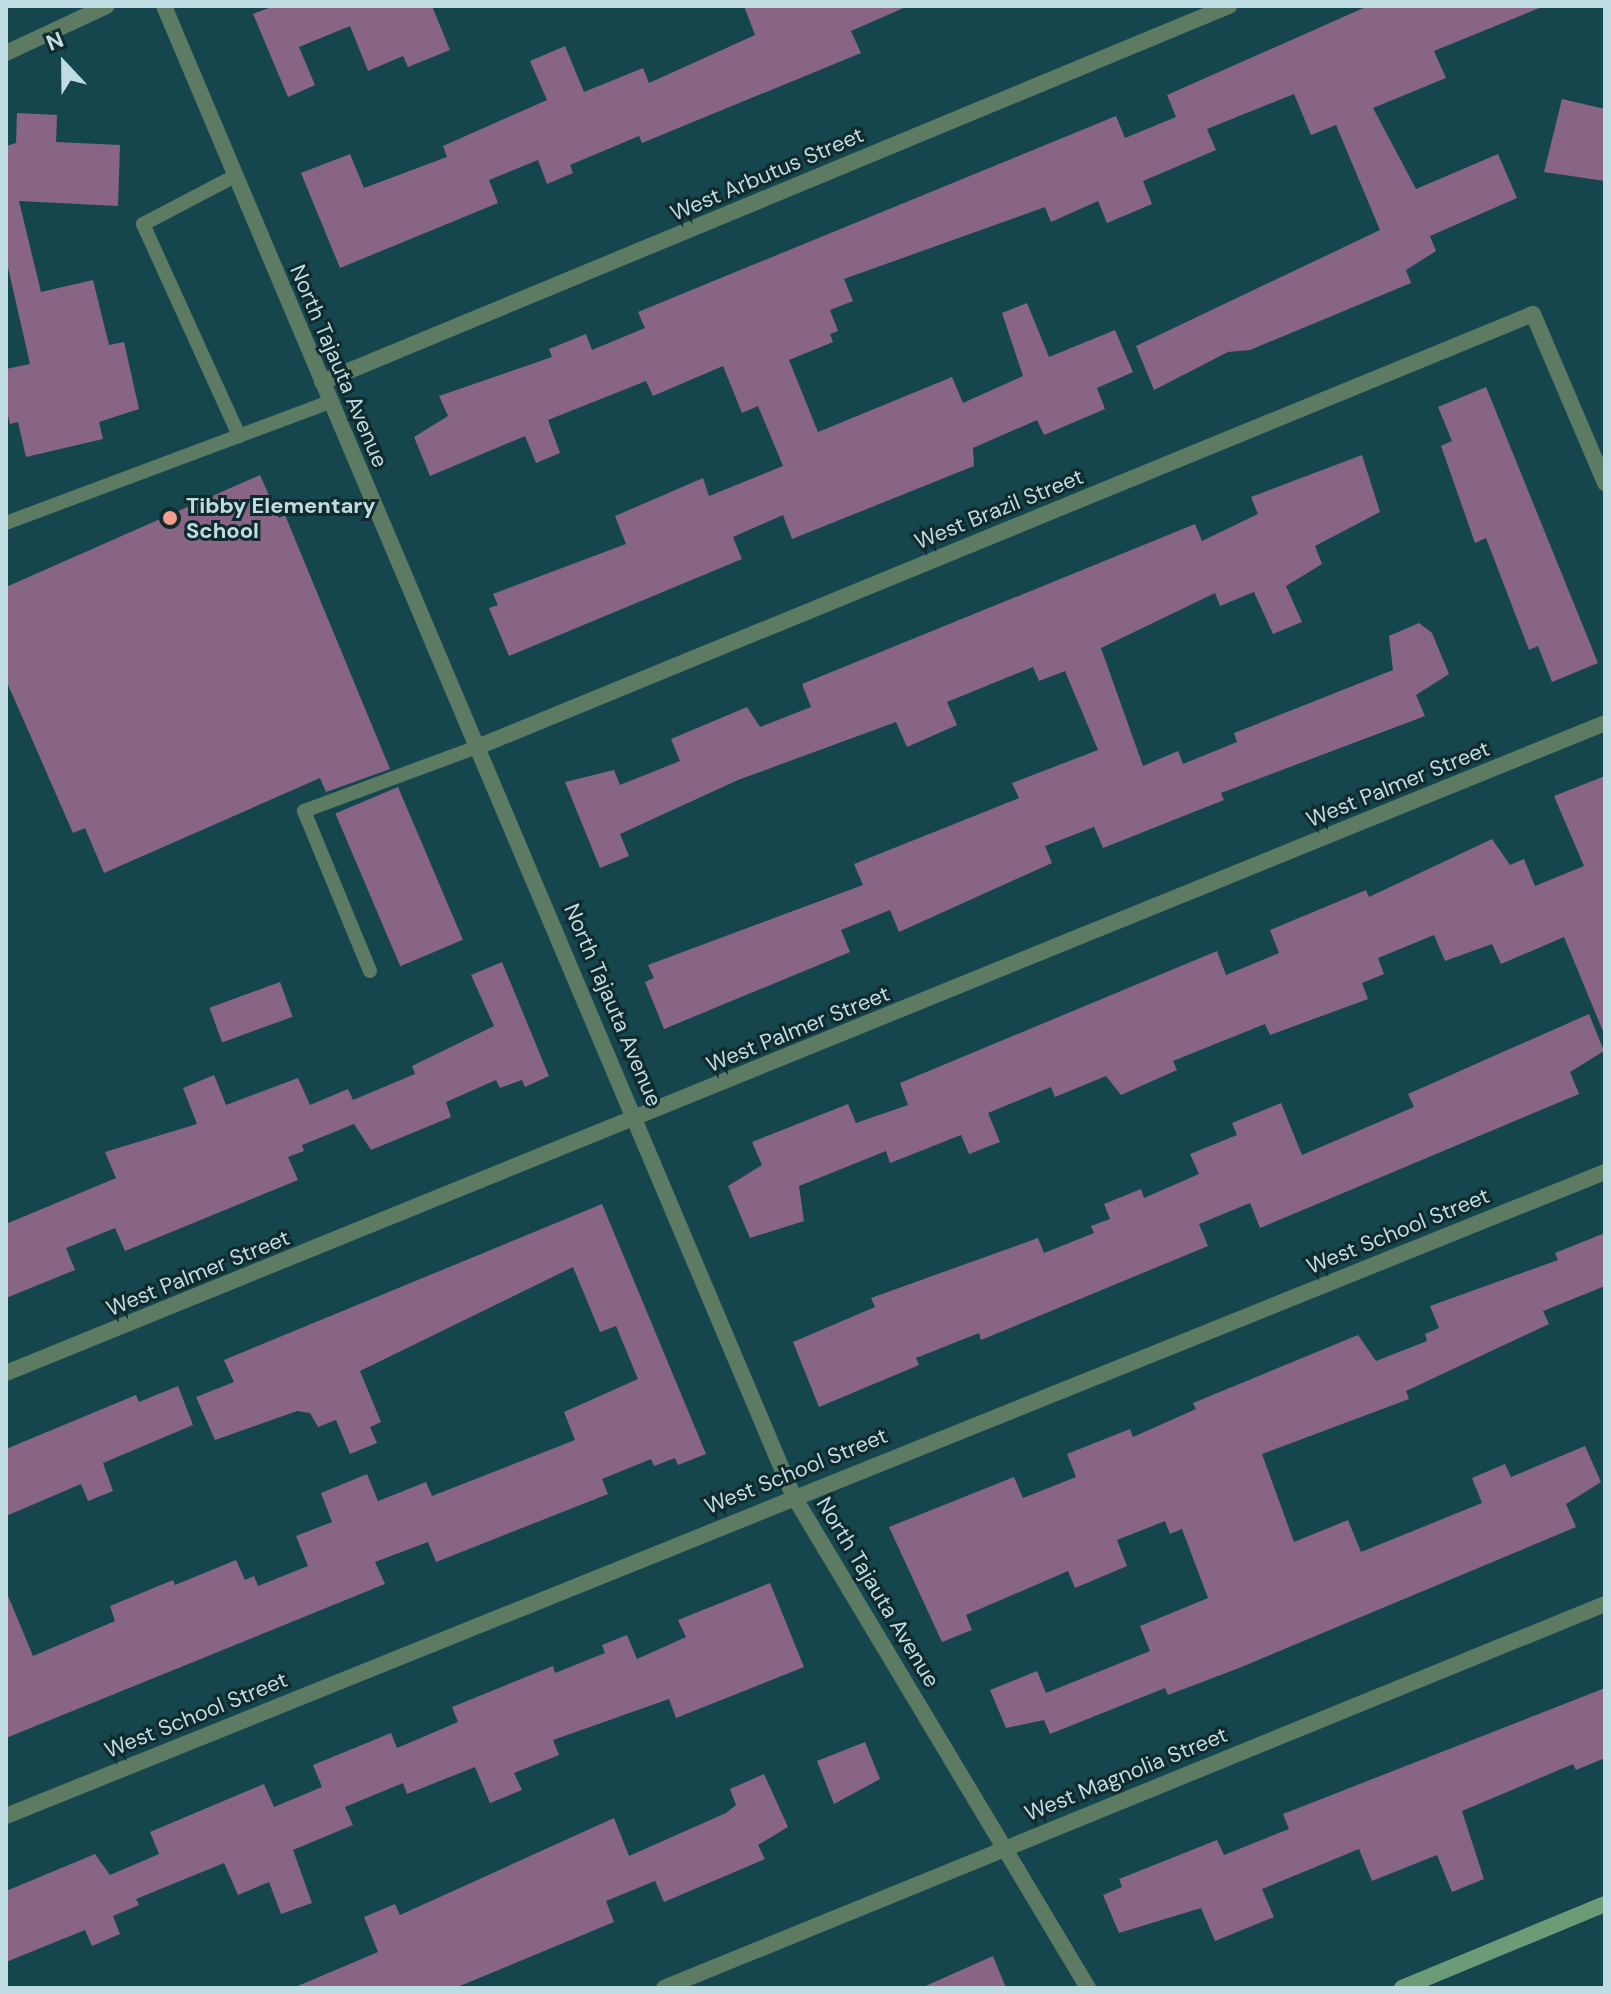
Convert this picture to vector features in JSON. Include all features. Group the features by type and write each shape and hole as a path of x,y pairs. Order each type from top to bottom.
{"main road":[{"path":"1402,1988 1605,1904"}],"street":[{"path":"6,53 107,6"},
{"name":"North Tajauta Avenue","path":"164,6 330,402 480,746 793,1495 1088,1988"},
{"name":"West Arbutus Street","path":"322,382 1229,6"},
{"name":"West Brazil Street","path":"480,746 1533,314 1605,483"},
{"name":"West Palmer Street","path":"6,1373 1605,723"},
{"name":"West School Street","path":"6,1816 793,1495 1605,1172"},
{"name":"West Magnolia Street","path":"664,1988 1005,1846 1605,1604"}],"lane":[{"path":"235,176 143,224 239,436"},
{"path":"6,523 330,402"},
{"path":"370,971 304,811 480,746"}],"building":[{"path":"274,6 432,6 450,50 408,67 403,56 368,71 350,26 299,47 315,85 288,97 253,14"},
{"path":"744,6 908,6 851,31 861,53 642,143 639,136 570,165 573,173 547,184 538,160 489,180 498,203 340,268 301,173 350,154 364,188 447,157 443,146 547,100 530,61 565,46 584,92 643,68 649,83 755,35"},
{"path":"1368,6 1542,7 1434,51 1446,78 1373,108 1416,189 1498,154 1517,198 1430,236 1436,251 1406,270 1411,283 1250,350 1228,352 1154,390 1136,346 1380,230 1336,125 1311,135 1294,94 1207,129 1216,150 1143,181 1152,204 1107,223 1098,201 1051,222 1045,207 844,279 853,301 830,310 838,331 830,334 833,342 789,360 818,432 952,377 963,403 1023,376 1002,313 1027,303 1049,357 1115,330 1133,372 1097,388 1105,409 1044,435 1037,420 973,448 974,466 792,539 783,515 733,537 742,559 509,656 489,608 498,605 493,594 626,544 615,516 703,478 709,496 783,466 758,406 742,413 723,366 653,396 646,381 548,420 560,453 536,463 525,436 430,476 414,437 448,416 439,396 552,357 549,349 586,334 592,350 645,328 638,312 1116,116 1125,138 1176,117 1167,95"},
{"path":"1562,99 1605,109 1605,181 1544,172"},
{"path":"17,113 57,115 56,142 120,145 118,206 19,201 41,292 93,280 109,345 124,342 139,409 99,422 103,439 26,457 18,422 10,424 6,408 6,369 30,364 6,259 6,146 16,143"},
{"path":"1486,387 1598,663 1552,682 1538,646 1529,650 1486,538 1475,543 1441,446 1452,441 1438,407"},
{"path":"1362,455 1380,512 1315,546 1322,564 1286,586 1302,622 1273,634 1254,592 1220,606 1215,593 1101,648 1143,766 1178,751 1183,764 1237,742 1234,733 1393,670 1389,636 1419,623 1432,633 1449,674 1416,695 1425,716 1221,793 1224,800 1103,848 1094,827 1045,846 1052,863 899,932 890,910 841,930 850,952 664,1029 645,982 654,978 648,965 863,885 854,864 1019,798 1012,783 1098,750 1065,671 1039,681 1033,667 947,702 957,725 907,747 896,722 738,780 620,834 629,856 600,868 565,782 614,770 620,785 680,761 671,739 747,707 760,727 811,707 802,684 1195,524 1202,541 1258,514 1251,497"},
{"path":"260,475 279,518 285,515 390,769 326,792 320,778 104,873 85,828 73,833 6,680 6,587"},
{"path":"1605,776 1605,1036 1564,937 1501,964 1492,944 1445,961 1434,935 1378,958 1384,974 1362,983 1368,999 1270,1035 1265,1024 1173,1061 1177,1070 1121,1095 1106,1076 1055,1097 1051,1087 988,1113 1000,1142 969,1154 961,1135 890,1163 886,1151 799,1186 804,1221 750,1238 728,1186 762,1165 752,1142 848,1104 856,1123 908,1105 900,1083 1217,951 1226,975 1279,953 1270,930 1366,890 1369,897 1492,839 1510,865 1524,859 1535,886 1584,866 1554,796"},
{"path":"398,787 463,940 400,966 335,814"},
{"path":"502,962 549,1076 525,1087 522,1080 500,1088 496,1080 446,1102 451,1117 371,1150 354,1124 302,1145 304,1151 288,1157 298,1180 125,1251 115,1228 66,1248 75,1270 6,1298 6,1224 116,1178 105,1152 197,1124 183,1088 214,1075 226,1105 298,1078 310,1105 348,1089 353,1100 415,1074 412,1066 494,1026 471,975"},
{"path":"280,982 293,1017 222,1042 210,1008"},
{"path":"1589,1014 1604,1051 1570,1072 1579,1094 1260,1228 1250,1203 1199,1224 1208,1246 981,1340 979,1333 916,1358 919,1365 819,1407 793,1342 875,1307 871,1298 1038,1238 1044,1253 1094,1233 1091,1226 1110,1219 1104,1204 1141,1189 1144,1198 1199,1174 1190,1154 1237,1135 1232,1123 1281,1103 1302,1155 1414,1107 1408,1094"},
{"path":"602,1204 706,1454 678,1465 675,1458 654,1466 651,1459 602,1479 608,1494 436,1562 428,1542 375,1562 385,1584 6,1738 6,1591 33,1656 115,1621 110,1606 173,1580 175,1585 236,1560 245,1580 254,1576 258,1586 308,1566 296,1536 332,1522 321,1493 367,1474 378,1501 426,1482 432,1496 575,1440 564,1412 638,1379 616,1326 600,1332 573,1267 360,1371 381,1422 370,1427 377,1443 350,1454 336,1420 318,1427 310,1413 297,1411 215,1440 196,1397 234,1382 224,1360"},
{"path":"1605,1233 1605,1286 1543,1311 1549,1324 1406,1391 1409,1399 1262,1454 1294,1542 1348,1520 1361,1552 1482,1503 1472,1478 1505,1464 1511,1477 1585,1446 1601,1482 1566,1504 1576,1527 1239,1668 1168,1695 1165,1688 1050,1734 1044,1720 1006,1728 990,1690 1037,1671 1046,1693 1150,1651 1140,1626 1208,1598 1182,1529 1170,1534 1165,1521 1117,1540 1127,1566 1075,1588 1068,1571 966,1615 972,1630 942,1642 889,1527 1014,1477 1023,1498 1076,1477 1067,1454 1130,1429 1133,1437 1196,1409 1193,1403 1358,1335 1376,1361 1427,1341 1425,1334 1439,1328 1430,1306 1558,1260 1555,1253"},
{"path":"178,1386 193,1425 103,1463 113,1491 88,1501 81,1484 6,1516 6,1449 136,1395 139,1402"},
{"path":"770,1583 804,1667 676,1718 669,1699 553,1740 559,1755 514,1773 522,1790 490,1803 475,1767 407,1794 403,1783 345,1807 353,1825 293,1850 312,1903 281,1914 269,1882 238,1895 224,1863 136,1899 139,1905 113,1916 120,1934 92,1946 85,1930 6,1962 6,1891 95,1854 110,1875 159,1854 150,1832 264,1784 274,1807 322,1787 313,1765 391,1733 397,1748 458,1722 452,1707 553,1666 555,1673 605,1653 602,1645 627,1635 637,1659 686,1637 678,1620"},
{"path":"1605,1688 1605,1758 1576,1770 1573,1764 1462,1811 1484,1879 1452,1892 1437,1855 1372,1881 1359,1849 1262,1889 1274,1917 1215,1941 1201,1908 1119,1933 1103,1895 1122,1887 1119,1879 1217,1840 1224,1855 1289,1829 1283,1814"},
{"path":"865,1742 880,1779 834,1804 817,1761"},
{"path":"764,1774 788,1827 758,1845 765,1859 664,1902 655,1881 606,1901 614,1922 455,1988 293,1988 378,1952 364,1917 395,1904 400,1915 614,1818 629,1856 726,1813 736,1805 730,1789"},
{"path":"993,1956 1006,1988 921,1988"}],"place":[{"name":"Tibby Elementary School","path":"170,518"}]}
